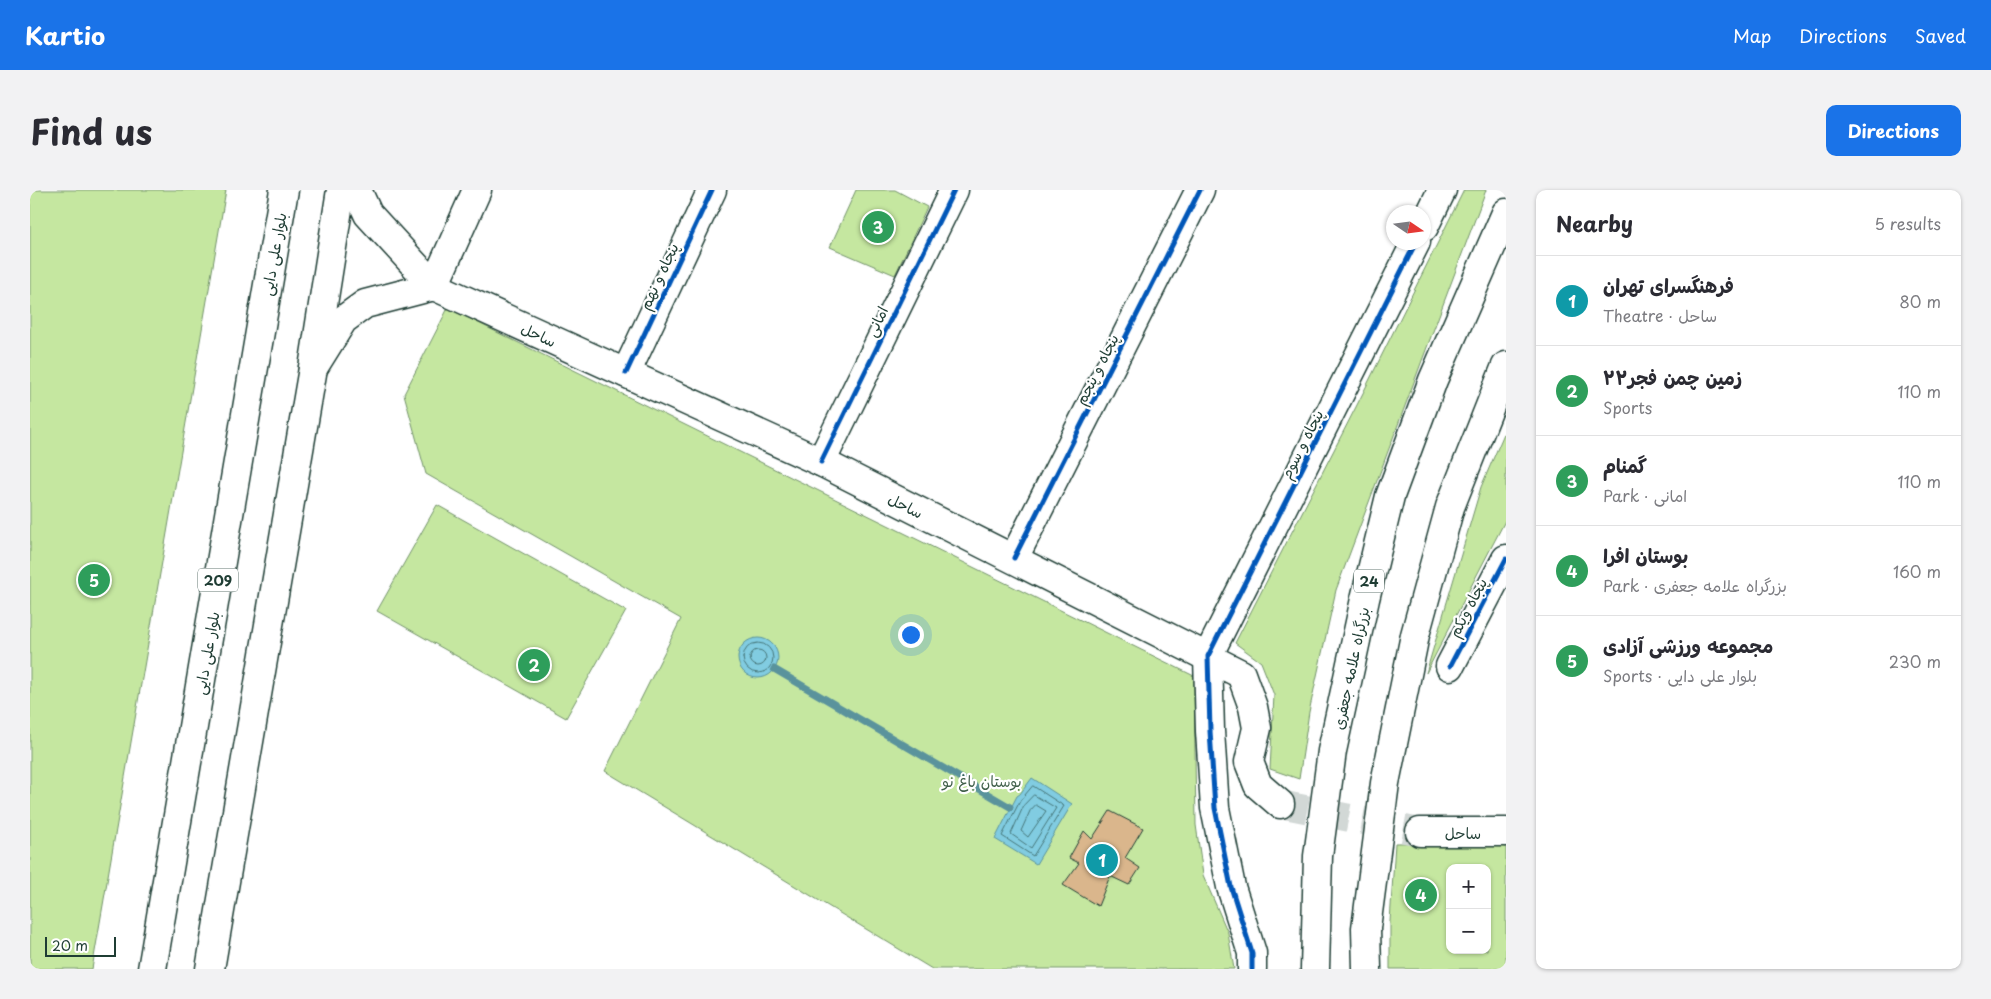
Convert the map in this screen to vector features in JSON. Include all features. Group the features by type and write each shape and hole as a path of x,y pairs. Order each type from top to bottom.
{"main road":[{"name":"بلوار علی دایی","path":"152,969 284,190"},
{"path":"210,969 314,368 341,190"},
{"path":"357,190 368,214 434,286"},
{"path":"434,286 477,190"},
{"name":"پنجاه و نهم","path":"626,373 712,190"},
{"name":"امانی","path":"821,462 954,190"},
{"name":"پنجاه و پنجم","path":"1014,558 1200,190"},
{"path":"1431,213 1442,190"},
{"name":"بزرگراه علامه جعفری","path":"1315,969 1318,856 1332,751 1365,599 1386,515 1433,380 1506,213"},
{"name":"پنجاه و سوم","path":"1208,656 1412,250"},
{"path":"314,368 344,320 365,304 434,286"},
{"name":"ساحل","path":"434,286 821,462 1241,674 1253,707 1257,728 1249,762 1258,785 1280,804"},
{"path":"1367,969 1366,928 1385,783 1415,635 1450,506 1506,366"},
{"name":"پنجاه ویکم","path":"1450,666 1506,559"},
{"path":"1208,656 1210,731 1216,808 1231,887 1252,953 1252,969"},
{"name":"ساحل","path":"1420,832 1506,832"}],"green space":[{"path":"30,190 226,190 92,969 30,969"},
{"path":"856,190 895,190 927,207 895,275 830,247"},
{"path":"1464,190 1486,190 1336,590 1309,712 1299,779 1270,769 1274,695 1261,662 1235,643 1357,405"},
{"name":"بوستان باغ نو","path":"448,308 1194,676 1196,825 1203,875 1228,933 1234,969 932,969 605,771 681,619 426,474 404,394"},
{"path":"1506,429 1506,519 1426,673 1481,487"},
{"path":"437,505 626,611 566,718 377,611"},
{"path":"1506,842 1506,969 1390,969 1390,922 1395,843"}],"water":[{"path":"758,638 772,644 778,658 772,672 758,678 744,672 738,658 744,644"},
{"path":"1032,778 1072,804 1036,864 995,839 1017,796"}],"building":[{"path":"1110,811 1143,828 1125,858 1140,868 1129,885 1110,876 1098,906 1063,885 1079,863 1069,858 1084,831 1092,839"}],"waterway":[{"path":"774,669 1010,807"}],"tunnel":[{"path":"1280,804 1420,832"}],"cycle path":[{"path":"626,373 712,190"},
{"path":"821,462 954,190"},
{"path":"1014,558 1200,190"},
{"path":"1252,969 1252,953 1231,887 1215,808 1208,656 1412,250"},
{"path":"1450,666 1506,559"}],"place":[{"name":"گمنام","path":"878,227"},
{"name":"مجموعه ورزشی آزادی","path":"94,580"},
{"name":"زمین چمن فجر۲۲","path":"534,665"},
{"name":"فرهنگسرای تهران","path":"1102,860"},
{"name":"بوستان افرا","path":"1421,895"}]}
